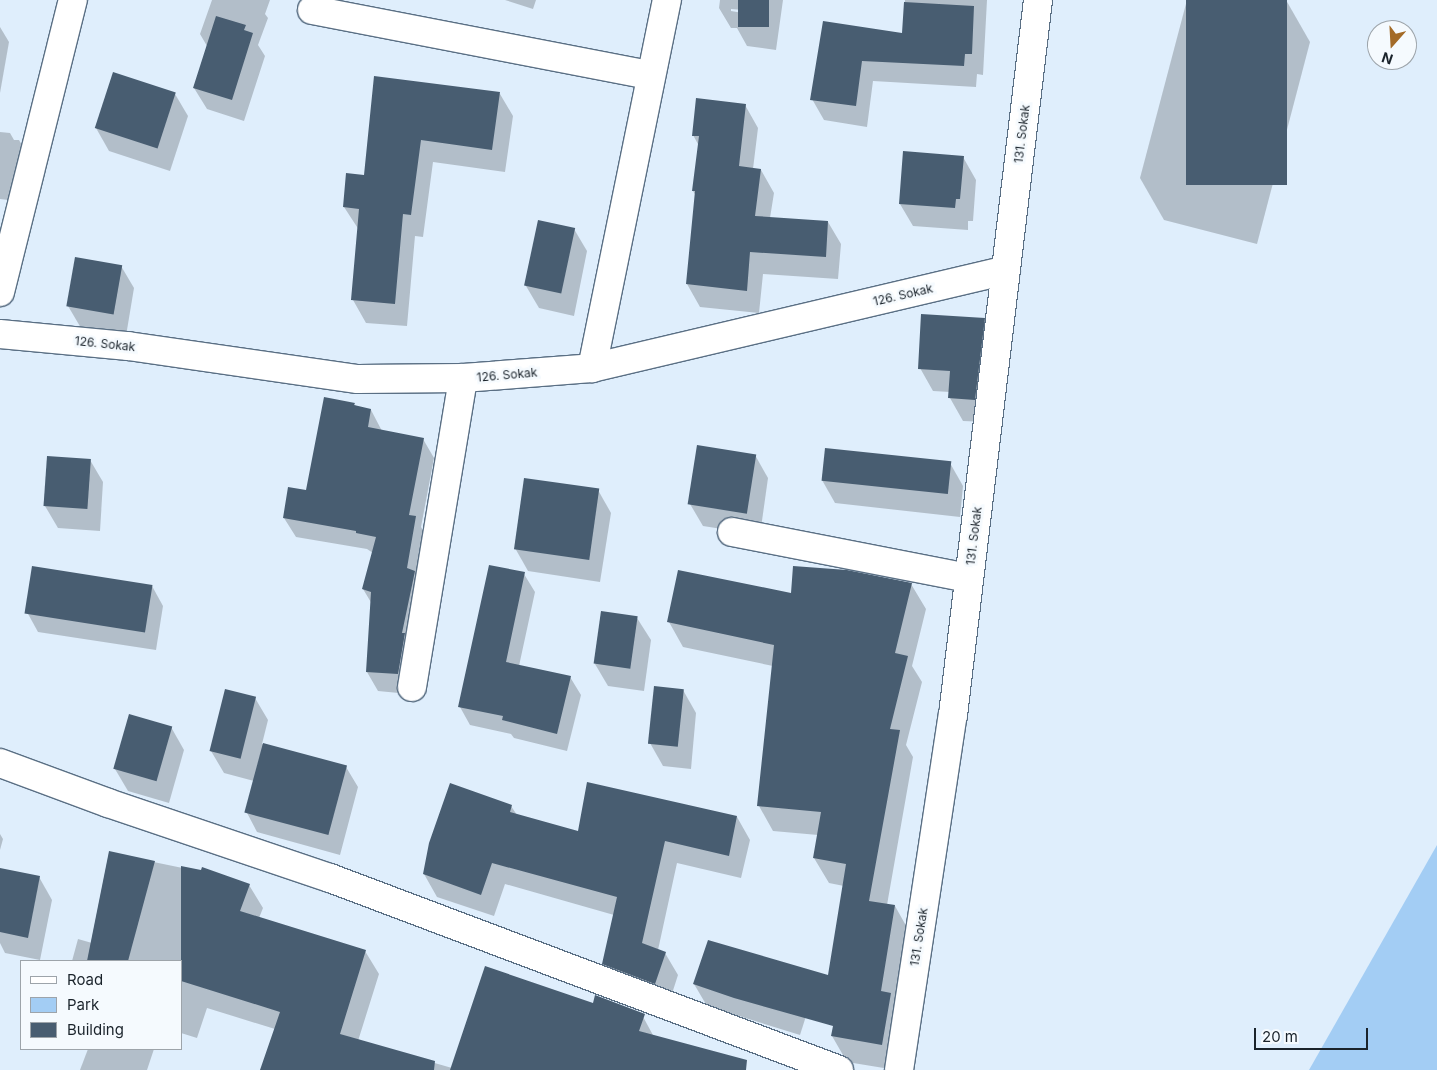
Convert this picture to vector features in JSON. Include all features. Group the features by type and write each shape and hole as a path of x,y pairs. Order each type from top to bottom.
{"street":[{"path":"0,292 73,0"},
{"path":"592,368 667,0"},
{"name":"131. Sokak","path":"899,1070 953,715 1038,0"},
{"path":"312,10 651,75"},
{"name":"126. Sokak","path":"0,334 128,346 358,379 463,378 592,368 1006,270"},
{"path":"412,687 463,378"},
{"path":"732,532 969,578"},
{"path":"0,763 108,803 330,878 839,1070"}],"green space":[{"path":"1437,845 1437,1070 1309,1070"}],"building":[{"path":"738,0 769,0 769,27 738,27"},
{"path":"1186,0 1287,0 1287,185 1186,185"},
{"path":"904,2 974,6 972,54 965,54 964,66 862,61 856,106 810,100 823,21 902,33"},
{"path":"216,16 246,25 244,30 253,33 232,100 193,88"},
{"path":"113,72 176,92 158,149 95,128"},
{"path":"374,76 500,92 492,150 421,140 411,215 403,214 395,304 351,300 359,209 343,207 346,173 364,175"},
{"path":"696,98 746,104 739,166 761,169 755,216 828,221 826,257 750,252 747,291 686,284 695,191 692,191 699,136 692,136"},
{"path":"903,151 964,156 960,199 956,199 955,208 899,204"},
{"path":"538,220 575,228 561,293 524,286"},
{"path":"75,257 122,265 114,315 66,306"},
{"path":"921,314 985,318 975,400 948,398 950,371 918,369"},
{"path":"324,397 355,403 354,405 371,409 368,427 424,438 409,515 416,516 407,568 415,571 402,633 405,633 398,674 366,672 371,592 362,589 376,537 356,533 356,531 283,518 288,487 306,490"},
{"path":"697,445 756,454 747,514 688,504"},
{"path":"825,448 951,461 948,494 822,481"},
{"path":"47,456 91,459 87,509 44,506"},
{"path":"524,478 599,489 589,560 514,549"},
{"path":"489,565 525,572 506,662 571,676 557,734 502,720 503,716 458,707"},
{"path":"32,566 152,585 145,632 24,613"},
{"path":"793,566 847,570 912,583 895,653 908,656 890,729 900,730 869,901 895,905 881,991 891,993 882,1045 831,1036 833,1026 734,998 693,984 708,940 828,975 846,864 813,858 821,812 757,806 774,645 667,622 678,570 791,593"},
{"path":"601,611 638,616 630,669 594,663"},
{"path":"654,686 684,689 678,747 648,744"},
{"path":"225,689 256,697 241,759 210,751"},
{"path":"129,714 172,726 157,781 113,769"},
{"path":"263,743 347,766 328,835 244,813"},
{"path":"587,782 737,816 729,856 665,841 642,943 666,952 655,984 602,964 617,897 492,863 481,895 423,874 429,843 450,783 512,805 510,812 578,831"},
{"path":"109,851 155,861 128,960 87,960"},
{"path":"181,866 201,870 202,867 250,884 240,911 366,950 340,1034 435,1061 434,1070 260,1070 280,1012 182,981"},
{"path":"0,868 40,876 28,938 0,932"},
{"path":"485,966 593,1003 595,995 645,1014 639,1031 747,1060 746,1070 450,1070"}]}
